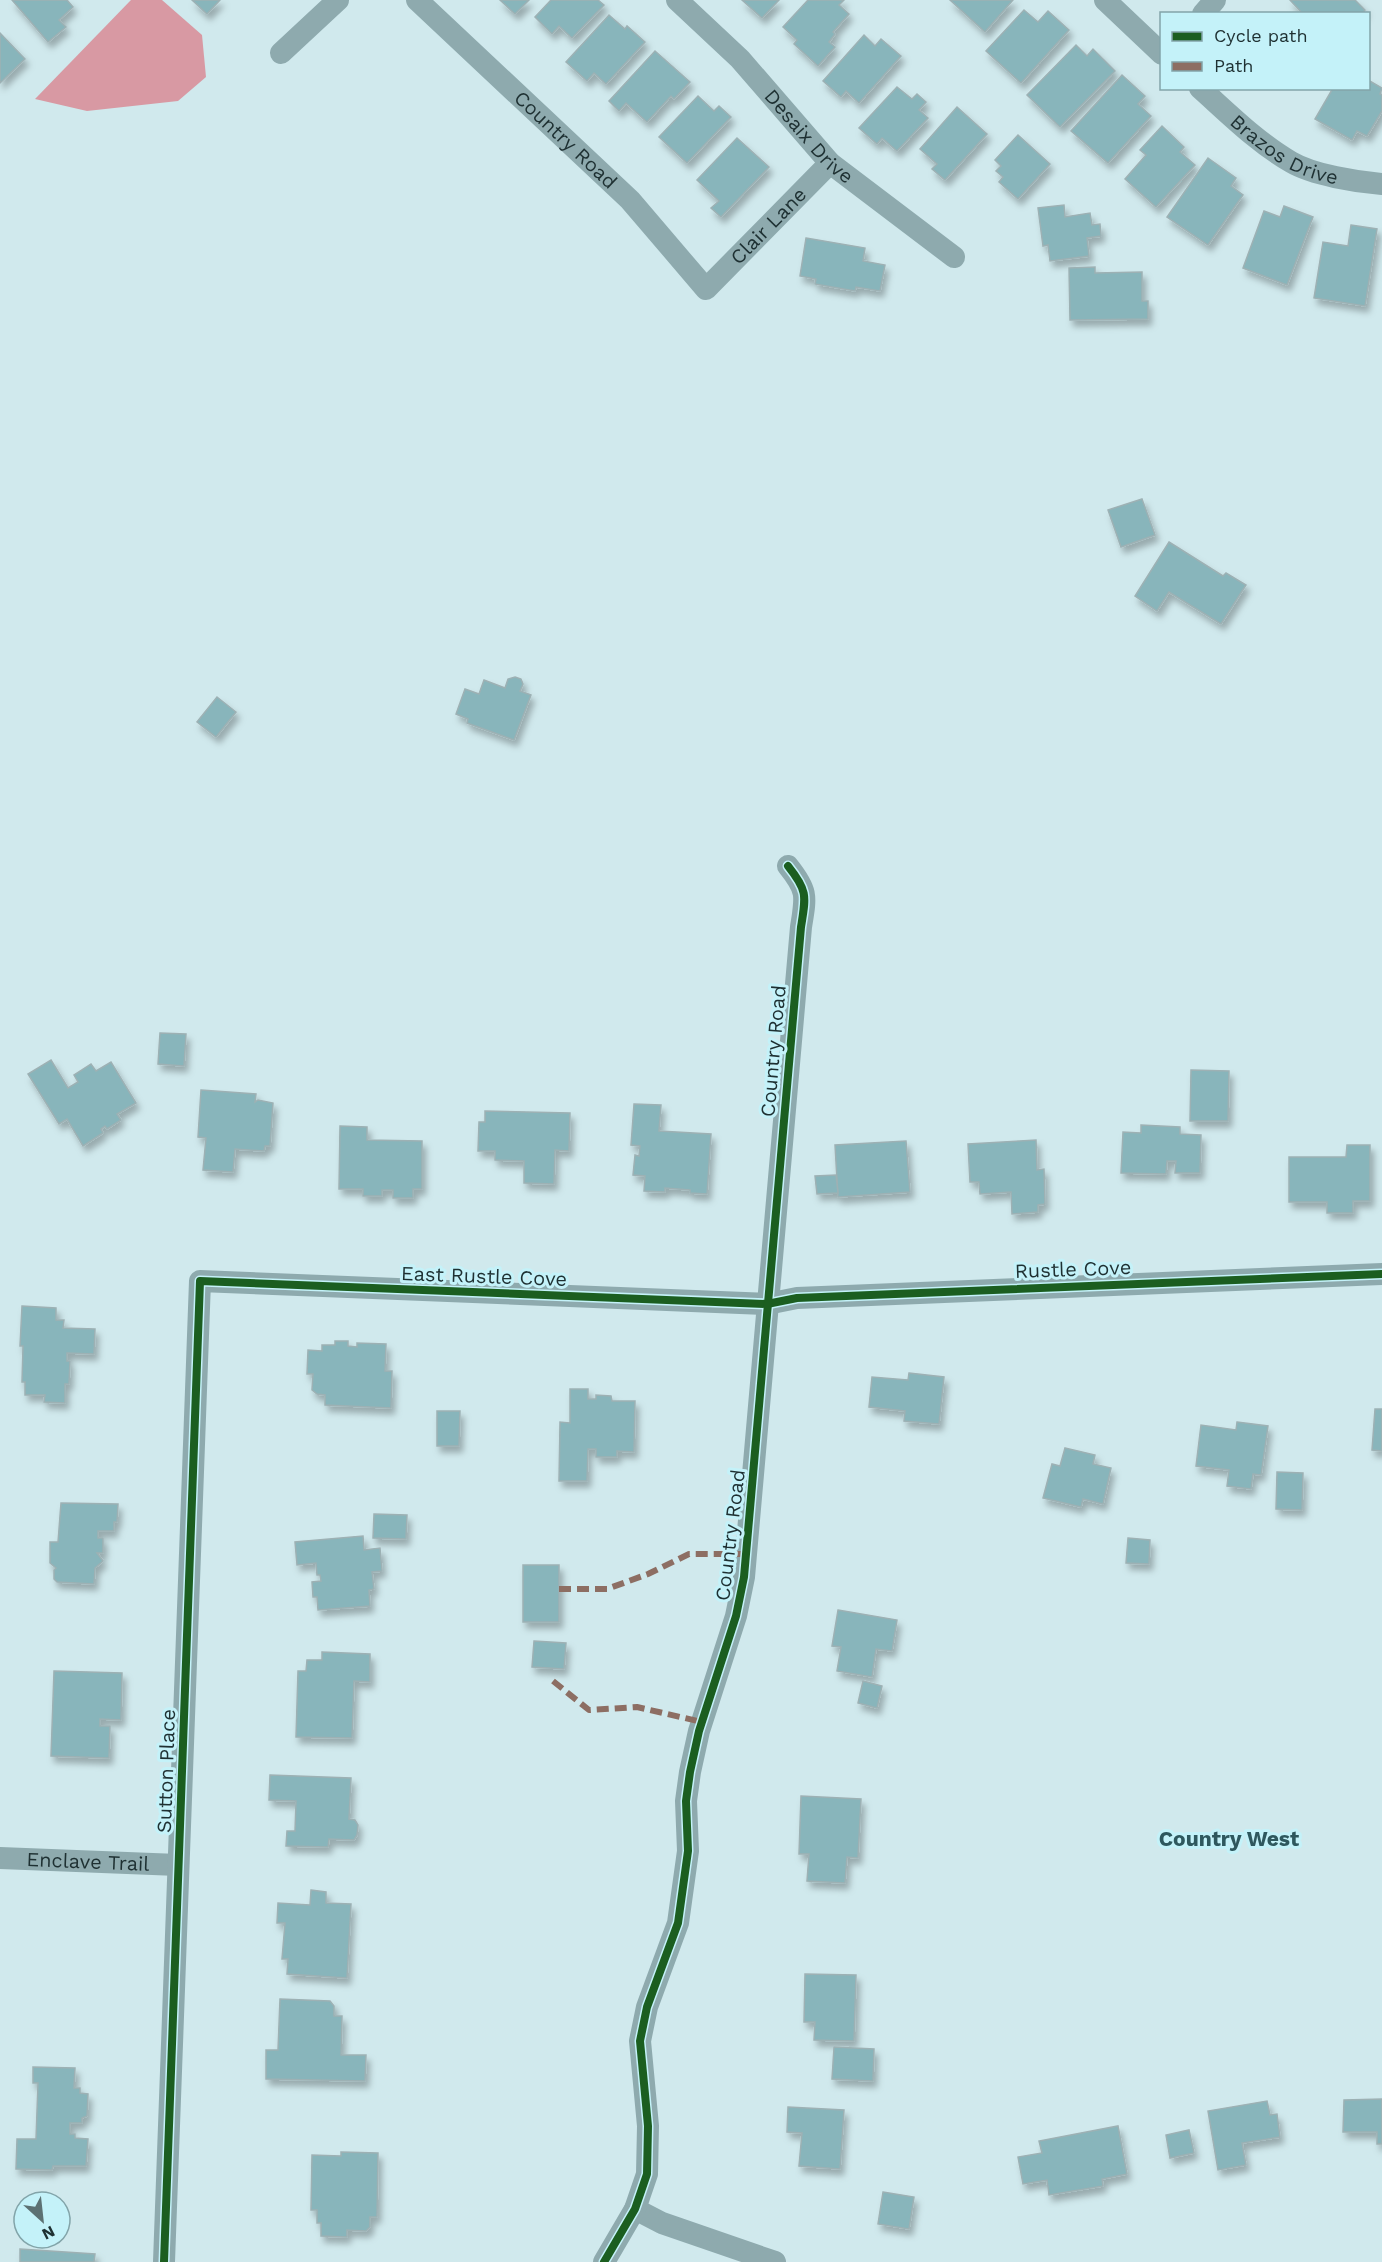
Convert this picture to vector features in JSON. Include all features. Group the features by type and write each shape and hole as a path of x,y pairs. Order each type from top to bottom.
{"street":[{"path":"281,53 338,0"},
{"name":"Country Road","path":"417,0 630,200 706,289"},
{"name":"Desaix Drive","path":"677,0 740,59 830,164 954,257"},
{"path":"1104,0 1160,53"},
{"path":"1205,12 1215,0"},
{"name":"Brazos Drive","path":"1202,90 1259,139 1293,163 1358,182 1382,183"},
{"name":"Clair Lane","path":"706,289 830,164"},
{"name":"Country Road","path":"604,2262 635,2209 647,2174 647,2104 640,2041 647,2007 678,1923 688,1851 686,1801 690,1772 699,1731 736,1616 744,1577 752,1511 766,1304 805,898 802,883 788,866"},
{"name":"Rustle Cove","path":"766,1304 797,1298 1382,1274"},
{"name":"East Rustle Cove","path":"200,1281 766,1304"},
{"name":"Sutton Place","path":"164,2262 200,1281"},
{"name":"Enclave Trail","path":"0,1858 178,1865"},
{"path":"635,2209 662,2223 775,2262"}],"shaded area":[{"path":"131,0 162,0 202,35 206,77 178,101 87,111 35,99"}],"building":[{"path":"12,0 67,0 73,7 59,20 66,27 48,42"},
{"path":"192,0 220,0 207,14"},
{"path":"500,0 529,0 515,14"},
{"path":"551,0 598,0 604,5 572,38 559,26 552,34 535,17"},
{"path":"742,0 779,0 762,18"},
{"path":"808,0 844,0 839,5 849,14 833,32 835,34 829,42 835,47 818,66 794,44 797,40 783,27"},
{"path":"950,0 1013,0 985,32"},
{"path":"1290,0 1355,0 1365,10 1364,12 1301,12"},
{"path":"1024,10 1038,22 1048,11 1069,30 1021,83 986,51"},
{"path":"609,15 625,29 627,26 645,42 606,84 594,73 587,81 566,62"},
{"path":"0,33 25,59 0,83"},
{"path":"864,35 875,46 881,39 901,56 859,103 846,91 841,97 823,81"},
{"path":"1076,45 1087,56 1093,49 1115,71 1060,127 1027,95"},
{"path":"655,51 690,82 674,99 671,96 647,122 626,103 619,111 609,101"},
{"path":"1122,75 1145,96 1138,104 1151,116 1108,163 1071,131"},
{"path":"1370,81 1382,88 1380,94 1382,95 1382,111 1367,136 1357,131 1352,140 1315,119 1332,90 1370,90"},
{"path":"897,87 912,99 917,94 926,102 919,110 928,118 897,151 882,138 877,144 859,128"},
{"path":"698,96 714,111 719,106 731,117 687,163 659,137"},
{"path":"957,107 987,134 945,180 932,169 937,164 920,149"},
{"path":"1162,126 1184,147 1180,152 1195,165 1156,207 1125,179 1146,155 1140,150"},
{"path":"1018,135 1050,164 1018,199 999,182 1003,177 996,171 1001,166 995,160"},
{"path":"737,138 769,167 721,217 711,208 719,201 697,180"},
{"path":"1208,158 1236,178 1231,186 1243,195 1208,245 1167,217"},
{"path":"1064,205 1065,217 1090,213 1092,225 1100,224 1101,236 1087,238 1089,256 1050,261 1048,245 1043,246 1038,208"},
{"path":"1284,206 1313,217 1287,285 1243,268 1264,211 1280,217"},
{"path":"1351,225 1377,229 1365,306 1314,298 1323,242 1348,246"},
{"path":"806,238 865,248 863,261 885,265 880,291 856,287 855,291 815,284 816,279 800,276"},
{"path":"1095,267 1095,273 1142,272 1142,301 1148,301 1148,319 1070,320 1069,268"},
{"path":"1142,499 1155,535 1121,547 1108,510"},
{"path":"1169,542 1223,576 1226,573 1246,585 1221,624 1169,592 1157,611 1135,596"},
{"path":"515,677 521,679 523,684 520,691 531,695 514,740 467,723 468,719 456,714 465,689 479,694 484,680 505,688 508,679"},
{"path":"217,697 236,712 216,737 197,722"},
{"path":"160,1033 186,1034 184,1066 158,1064"},
{"path":"51,1060 68,1088 78,1082 74,1075 91,1064 96,1071 111,1062 136,1103 117,1114 121,1120 107,1129 105,1126 101,1129 103,1133 83,1146 67,1119 59,1124 28,1074"},
{"path":"1191,1070 1229,1071 1228,1121 1190,1121"},
{"path":"201,1090 256,1094 255,1102 258,1100 273,1103 270,1146 265,1146 264,1151 235,1149 233,1172 203,1170 206,1138 198,1137"},
{"path":"634,1104 661,1105 659,1131 711,1134 707,1194 665,1188 665,1192 644,1191 645,1176 633,1175 635,1155 639,1156 640,1146 631,1145"},
{"path":"485,1111 570,1113 569,1151 555,1150 554,1184 524,1183 524,1161 495,1160 495,1151 478,1151 479,1122 485,1122"},
{"path":"1141,1125 1180,1127 1180,1134 1201,1135 1200,1173 1175,1173 1176,1161 1167,1161 1166,1174 1121,1173 1123,1132 1141,1133"},
{"path":"340,1126 367,1127 367,1140 422,1141 422,1189 413,1189 413,1198 393,1198 393,1190 382,1190 382,1196 363,1196 363,1189 339,1189"},
{"path":"1036,1140 1037,1170 1044,1169 1045,1204 1038,1205 1038,1212 1012,1214 1011,1192 980,1194 979,1182 970,1182 968,1144"},
{"path":"906,1141 910,1192 838,1197 835,1145"},
{"path":"1347,1145 1370,1145 1370,1201 1353,1201 1353,1213 1327,1213 1327,1202 1289,1202 1289,1157 1346,1157"},
{"path":"836,1175 838,1193 817,1194 815,1176"},
{"path":"22,1306 56,1308 56,1320 64,1320 63,1328 95,1329 94,1354 67,1353 67,1361 70,1361 69,1384 65,1384 65,1403 44,1402 45,1395 25,1395 25,1382 22,1382 23,1346 20,1346"},
{"path":"335,1341 348,1341 348,1346 357,1347 357,1343 386,1344 385,1371 392,1371 391,1408 325,1405 325,1395 317,1394 312,1390 313,1374 307,1374 308,1350 322,1351 322,1345 335,1345"},
{"path":"909,1373 944,1377 939,1424 904,1421 905,1411 869,1407 872,1377 908,1380"},
{"path":"570,1389 588,1389 588,1399 596,1399 596,1395 611,1396 612,1401 635,1401 634,1452 617,1451 617,1457 596,1457 596,1449 588,1449 587,1481 559,1481 560,1422 570,1423"},
{"path":"1375,1409 1382,1409 1382,1451 1372,1450"},
{"path":"437,1411 460,1411 459,1446 437,1446"},
{"path":"1237,1422 1268,1426 1261,1475 1253,1474 1251,1489 1227,1486 1229,1470 1196,1466 1201,1425 1236,1430"},
{"path":"1065,1448 1095,1455 1093,1464 1111,1468 1103,1504 1083,1499 1081,1507 1043,1498 1052,1464 1060,1466"},
{"path":"1277,1472 1303,1473 1302,1510 1276,1509"},
{"path":"61,1503 118,1504 114,1531 98,1531 98,1538 103,1538 103,1553 97,1553 103,1561 95,1568 94,1584 57,1582 54,1579 56,1568 50,1563 50,1542 58,1542"},
{"path":"374,1514 407,1515 406,1539 373,1538"},
{"path":"363,1536 364,1550 380,1548 382,1571 372,1572 374,1589 369,1590 370,1606 318,1610 317,1597 313,1597 312,1582 321,1581 320,1575 317,1575 316,1563 297,1565 295,1542"},
{"path":"1128,1538 1150,1540 1149,1564 1126,1563"},
{"path":"523,1565 559,1565 559,1622 523,1622"},
{"path":"838,1610 897,1620 892,1651 876,1649 872,1677 837,1671 841,1647 832,1646"},
{"path":"534,1641 566,1643 564,1669 532,1667"},
{"path":"322,1652 370,1654 370,1682 354,1681 352,1738 296,1737 298,1671 306,1671 307,1660 322,1660"},
{"path":"54,1671 122,1673 121,1720 100,1719 100,1726 110,1726 109,1758 51,1756"},
{"path":"863,1681 882,1686 877,1708 858,1703"},
{"path":"270,1775 351,1778 349,1819 355,1820 358,1825 354,1840 329,1839 328,1847 286,1846 287,1831 295,1831 296,1801 269,1800"},
{"path":"801,1796 861,1799 858,1858 847,1857 845,1883 807,1881 809,1854 799,1854"},
{"path":"311,1890 326,1892 326,1903 351,1904 347,1978 287,1974 288,1959 282,1959 285,1923 277,1923 278,1903 310,1905"},
{"path":"805,1974 856,1975 854,2041 814,2040 815,2022 804,2022"},
{"path":"280,1999 330,2001 334,2006 334,2016 342,2016 341,2055 366,2055 365,2081 266,2079 266,2050 278,2050"},
{"path":"834,2047 874,2049 873,2081 832,2079"},
{"path":"33,2067 75,2068 74,2088 80,2088 80,2093 88,2094 87,2116 82,2118 82,2123 70,2123 70,2134 75,2134 75,2138 88,2139 86,2166 53,2166 52,2170 16,2169 17,2139 36,2139 38,2083 33,2083"},
{"path":"1382,2099 1382,2144 1377,2144 1377,2132 1343,2132 1344,2100"},
{"path":"1267,2101 1270,2115 1277,2114 1280,2137 1242,2143 1246,2165 1218,2170 1208,2111"},
{"path":"788,2107 844,2110 840,2169 799,2166 802,2133 787,2132"},
{"path":"1118,2126 1127,2174 1102,2179 1103,2186 1049,2195 1047,2180 1023,2184 1018,2157 1042,2153 1039,2141"},
{"path":"1189,2130 1194,2153 1170,2158 1166,2135"},
{"path":"341,2152 378,2153 377,2217 370,2217 370,2227 366,2231 347,2230 347,2237 321,2236 321,2223 317,2223 317,2210 311,2210 312,2155 341,2156"},
{"path":"883,2192 914,2197 909,2229 878,2224"},
{"path":"20,2250 95,2254 94,2262 20,2262"}],"marked path":[{"path":"559,1589 607,1589 648,1574 689,1554 747,1554"},
{"path":"553,1681 589,1710 637,1707 702,1722"}],"cycle path":[{"path":"604,2262 635,2209 647,2174 648,2126 640,2041 647,2007 678,1923 688,1851 686,1801 690,1772 699,1731 736,1616 744,1577 804,908 802,888 788,866"},
{"path":"164,2262 200,1281 767,1304 797,1298 1382,1274"}],"district":[{"name":"Country West","path":"1229,1839"}]}
